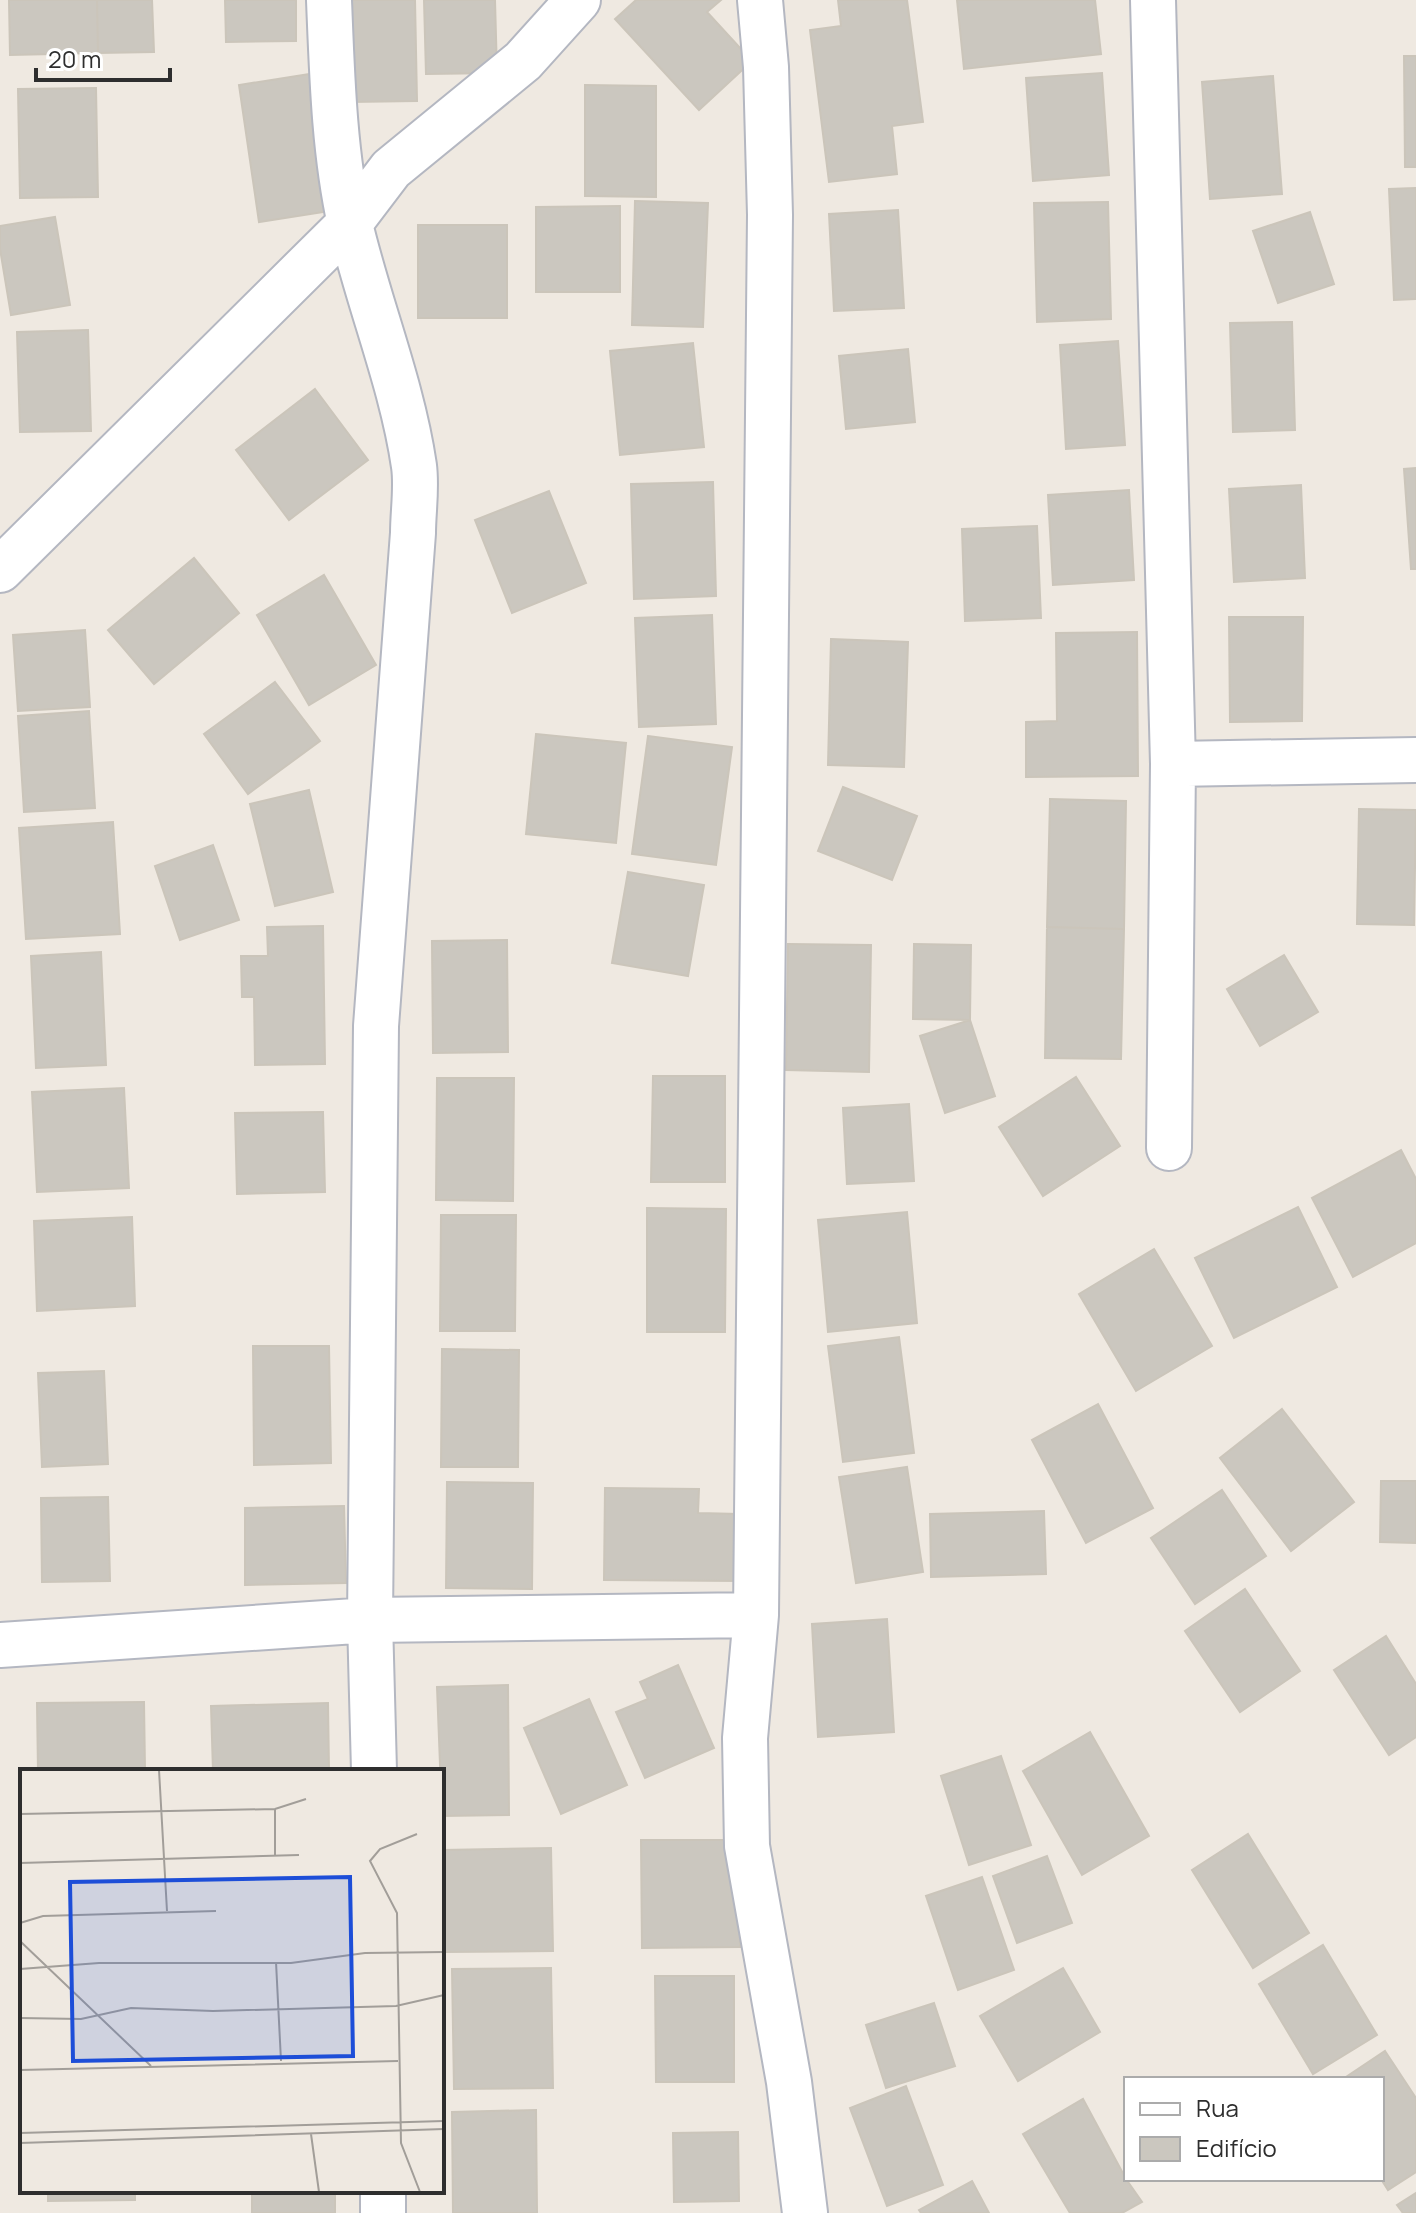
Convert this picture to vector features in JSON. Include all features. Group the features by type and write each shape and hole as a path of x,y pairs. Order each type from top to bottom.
{"street":[{"path":"329,0 332,71 350,223 398,393 414,468 413,533 376,1026 370,1620 374,1769"},
{"path":"0,570 350,223 391,169 523,61 578,0"},
{"path":"760,0 766,67 770,231 756,1615 745,1738 747,1846 789,2082 805,2213"},
{"path":"1153,0 1173,764 1169,1148"},
{"path":"1173,764 1416,760"},
{"path":"0,1645 370,1620 756,1615"}],"building":[{"path":"9,0 97,0 98,53 10,55"},
{"path":"97,0 152,0 154,52 98,53"},
{"path":"225,0 296,0 296,41 226,42"},
{"path":"349,0 415,0 417,101 350,102"},
{"path":"424,0 495,0 497,73 426,74"},
{"path":"636,0 721,0 707,12 752,61 699,110 615,19"},
{"path":"838,0 907,0 923,122 892,126 897,174 829,182 810,30 841,26"},
{"path":"957,0 1095,0 1101,54 964,69"},
{"path":"1404,56 1416,56 1416,167 1405,167"},
{"path":"1102,73 1109,175 1033,181 1026,78"},
{"path":"310,74 330,211 259,222 239,85"},
{"path":"1273,76 1282,194 1210,199 1202,82"},
{"path":"585,85 656,86 656,197 585,196"},
{"path":"96,88 98,197 20,198 18,89"},
{"path":"1416,188 1416,299 1394,300 1389,189"},
{"path":"635,201 708,203 703,327 632,325"},
{"path":"1108,202 1111,319 1037,322 1034,203"},
{"path":"620,206 620,292 536,292 536,207"},
{"path":"898,210 904,308 834,311 829,214"},
{"path":"1310,212 1334,284 1278,303 1253,231"},
{"path":"55,217 70,305 11,315 0,249 0,226"},
{"path":"418,225 507,225 507,318 418,318"},
{"path":"1292,322 1295,430 1233,432 1230,323"},
{"path":"88,330 91,431 20,432 17,332"},
{"path":"1118,341 1125,445 1066,449 1060,345"},
{"path":"693,343 704,447 620,455 610,351"},
{"path":"908,349 915,422 846,429 839,356"},
{"path":"315,389 368,460 289,520 236,450"},
{"path":"1416,468 1416,569 1411,569 1404,469"},
{"path":"713,482 716,596 634,599 631,484"},
{"path":"1301,485 1305,578 1234,582 1229,489"},
{"path":"1129,490 1134,580 1053,585 1048,495"},
{"path":"549,491 586,583 512,613 475,520"},
{"path":"1037,526 1041,618 965,621 962,529"},
{"path":"194,558 239,613 154,684 108,630"},
{"path":"324,575 376,665 309,705 257,615"},
{"path":"712,615 716,724 639,727 635,618"},
{"path":"1229,617 1303,617 1302,721 1230,722"},
{"path":"85,630 90,707 18,711 13,635"},
{"path":"1137,632 1138,776 1026,777 1026,722 1057,721 1056,633"},
{"path":"831,639 908,642 904,767 828,765"},
{"path":"275,682 320,741 248,794 204,734"},
{"path":"89,711 95,808 24,812 18,716"},
{"path":"536,734 626,743 616,843 526,834"},
{"path":"648,736 732,747 716,865 632,854"},
{"path":"843,787 917,816 892,880 818,851"},
{"path":"309,790 333,892 275,906 250,804"},
{"path":"1050,799 1126,801 1124,929 1047,927"},
{"path":"1359,809 1416,810 1414,925 1357,924"},
{"path":"113,822 120,934 26,939 19,828"},
{"path":"213,845 239,920 180,940 155,866"},
{"path":"628,872 704,885 688,976 612,963"},
{"path":"323,926 325,1064 255,1065 254,997 242,997 241,956 268,956 267,927"},
{"path":"1047,927 1124,929 1121,1059 1045,1058"},
{"path":"507,940 508,1052 433,1053 432,941"},
{"path":"788,944 871,945 869,1072 786,1070"},
{"path":"914,944 971,945 970,1020 913,1019"},
{"path":"101,952 106,1065 36,1068 31,956"},
{"path":"1284,955 1318,1012 1260,1046 1227,989"},
{"path":"970,1020 995,1096 945,1113 920,1036"},
{"path":"653,1076 725,1076 725,1182 651,1182"},
{"path":"1076,1077 1120,1146 1043,1196 999,1127"},
{"path":"437,1078 514,1078 513,1201 436,1200"},
{"path":"124,1088 129,1188 37,1192 32,1092"},
{"path":"909,1104 914,1181 847,1184 843,1108"},
{"path":"323,1112 325,1192 237,1194 235,1113"},
{"path":"1401,1150 1416,1179 1416,1243 1353,1277 1312,1198"},
{"path":"1298,1207 1337,1287 1234,1338 1195,1258"},
{"path":"647,1208 726,1209 725,1332 647,1332"},
{"path":"907,1212 917,1323 828,1332 818,1220"},
{"path":"441,1215 516,1215 515,1331 440,1331"},
{"path":"132,1217 135,1306 37,1311 34,1221"},
{"path":"1154,1249 1212,1346 1136,1391 1079,1294"},
{"path":"899,1337 914,1453 843,1462 828,1346"},
{"path":"253,1346 329,1346 331,1463 254,1465"},
{"path":"442,1349 519,1350 518,1467 441,1467"},
{"path":"104,1371 108,1464 42,1467 38,1373"},
{"path":"1098,1404 1153,1508 1086,1543 1032,1440"},
{"path":"1282,1409 1354,1502 1291,1551 1220,1458"},
{"path":"907,1467 923,1572 856,1583 839,1477"},
{"path":"1381,1481 1416,1481 1416,1543 1380,1542"},
{"path":"447,1482 533,1483 532,1589 446,1588"},
{"path":"605,1488 699,1489 698,1513 739,1514 739,1581 604,1580"},
{"path":"1222,1490 1266,1556 1195,1604 1151,1538"},
{"path":"108,1497 110,1581 42,1582 41,1498"},
{"path":"344,1506 346,1583 245,1585 245,1508"},
{"path":"1044,1511 1046,1574 931,1577 930,1514"},
{"path":"1245,1589 1300,1671 1240,1712 1185,1631"},
{"path":"887,1619 894,1732 818,1737 812,1624"},
{"path":"1386,1636 1416,1684 1416,1737 1389,1755 1334,1670"},
{"path":"678,1665 714,1748 645,1778 616,1712 648,1699 640,1682"},
{"path":"508,1685 509,1815 444,1816 444,1769 440,1769 437,1687"},
{"path":"589,1699 627,1785 561,1814 524,1728"},
{"path":"144,1702 145,1769 38,1769 37,1703"},
{"path":"328,1703 329,1769 213,1769 211,1706"},
{"path":"1090,1732 1149,1836 1082,1875 1023,1771"},
{"path":"1001,1756 1031,1845 969,1865 941,1776"},
{"path":"1248,1834 1309,1933 1253,1968 1192,1870"},
{"path":"641,1840 739,1840 740,1947 642,1948"},
{"path":"551,1848 553,1951 444,1952 444,1850"},
{"path":"1047,1856 1072,1923 1017,1943 993,1876"},
{"path":"982,1877 1014,1970 958,1990 926,1896"},
{"path":"1323,1945 1377,2035 1313,2074 1259,1984"},
{"path":"551,1968 553,2088 454,2089 452,1969"},
{"path":"1063,1968 1100,2032 1018,2081 980,2016"},
{"path":"655,1976 734,1976 734,2082 656,2082"},
{"path":"934,2003 955,2066 886,2088 866,2025"},
{"path":"1385,2051 1416,2098 1416,2172 1388,2190 1382,2181 1384,2077 1346,2077"},
{"path":"906,2086 943,2185 887,2206 850,2108"},
{"path":"1083,2099 1124,2175 1124,2181 1127,2181 1142,2202 1122,2213 1070,2213 1023,2134"},
{"path":"536,2110 537,2213 453,2213 452,2112"},
{"path":"738,2132 739,2201 674,2202 673,2133"},
{"path":"972,2181 989,2213 921,2213 919,2210"},
{"path":"48,2193 135,2193 135,2200 48,2201"},
{"path":"252,2193 335,2193 335,2213 252,2213"},
{"path":"1416,2193 1416,2213 1403,2213 1397,2205"}]}
